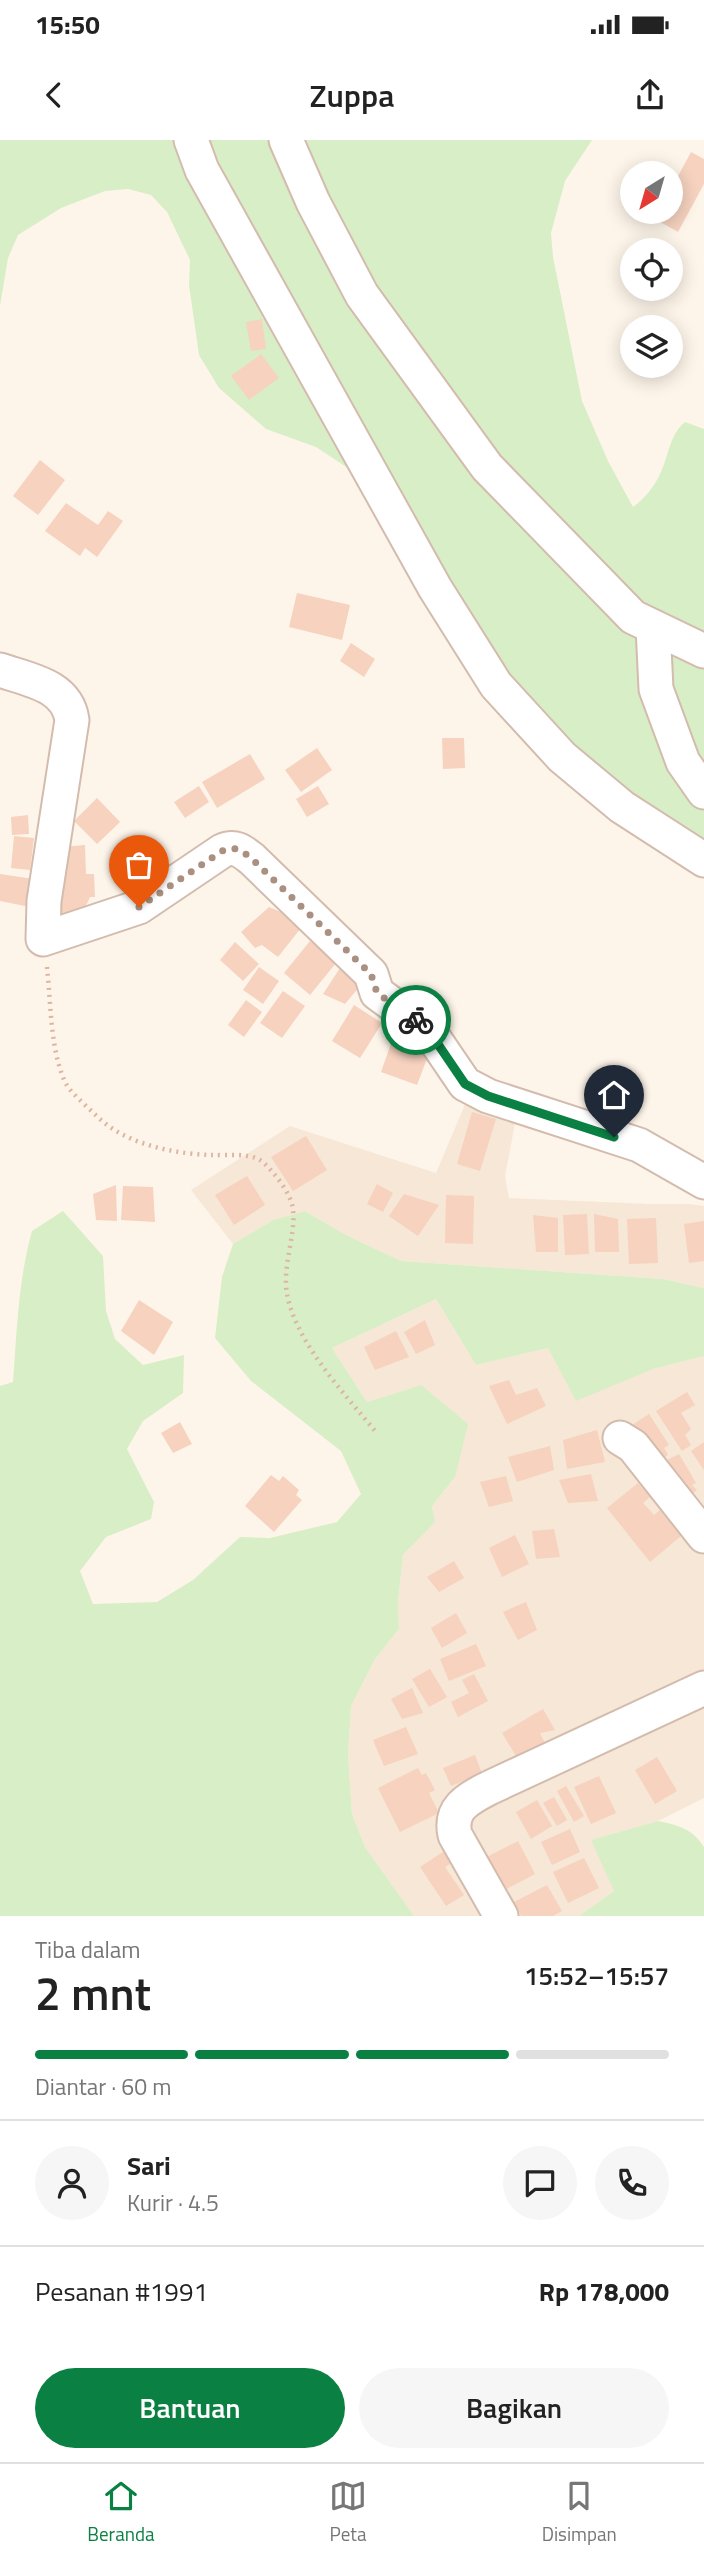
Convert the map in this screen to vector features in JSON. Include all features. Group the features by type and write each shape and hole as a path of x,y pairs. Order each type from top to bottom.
{"street":[{"path":"191,140 202,170 435,588 496,685 562,757 622,807 704,860"},
{"path":"286,140 313,202 362,295 479,456 633,617 704,651"},
{"path":"653,627 656,689 683,762 704,792"},
{"path":"0,670 52,688 60,693 71,708 72,720 44,901 43,939 139,907 222,851 230,847 238,849 252,859 371,974 377,993 429,1031 465,1084 488,1096 639,1145 704,1182"},
{"path":"620,1438 633,1446 704,1536"},
{"path":"501,1916 455,1835 452,1821 455,1813 471,1797 489,1787 704,1688"}],"path":[{"path":"43,939 57,1060 69,1090 108,1126 121,1134 185,1153 259,1158 267,1166 288,1195 294,1212 287,1254 287,1293 296,1324 326,1371 375,1432"}],"shaded area":[{"path":"466,1102 516,1118 505,1176 509,1198 704,1206 704,1288 663,1279 401,1261 346,1235 305,1211 273,1220 233,1244 191,1190 290,1126 436,1173"},
{"path":"436,1299 476,1365 548,1348 653,1369 704,1356 704,1798 658,1821 592,1840 614,1891 579,1916 414,1916 365,1847 352,1814 348,1754 351,1706 375,1659 399,1629 398,1602 403,1555 435,1522 432,1506 455,1477 421,1385 367,1402 332,1348"}],"green space":[{"path":"0,140 592,140 565,181 551,233 553,257 582,401 608,461 633,507 646,496 656,482 680,427 685,422 704,429 704,865 545,754 366,480 316,447 266,429 219,388 199,355 189,285 190,260 167,212 151,195 128,189 105,191 61,208 18,235 8,258 0,306"},
{"path":"63,1211 103,1256 106,1311 115,1339 143,1365 184,1355 183,1393 143,1421 127,1449 154,1502 151,1519 106,1537 80,1571 93,1604 157,1602 193,1580 240,1537 270,1538 337,1522 361,1494 341,1451 251,1381 215,1338 222,1277 233,1244 273,1220 305,1211 346,1235 401,1261 663,1279 704,1288 704,1356 653,1369 576,1401 548,1348 476,1365 436,1299 332,1348 367,1402 421,1385 468,1424 455,1477 432,1506 435,1522 403,1555 398,1602 399,1629 375,1659 351,1706 348,1754 352,1814 365,1847 414,1916 0,1916 0,1386 13,1382 21,1287 32,1231"},
{"path":"658,1821 684,1829 695,1836 704,1847 704,1916 579,1916 614,1891 591,1840"}],"building":[{"path":"691,152 704,159 704,184 683,223 683,167"},
{"path":"664,224 682,224 678,232"},
{"path":"262,319 266,349 251,351 246,322"},
{"path":"261,354 279,378 249,400 231,376"},
{"path":"40,460 65,480 38,515 13,496"},
{"path":"66,503 98,525 108,511 123,521 97,557 85,548 80,556 45,531"},
{"path":"297,593 350,605 342,640 289,627"},
{"path":"351,643 375,659 364,677 340,661"},
{"path":"442,738 464,738 465,768 443,769"},
{"path":"317,748 332,770 301,792 285,770"},
{"path":"250,754 265,779 217,808 202,782"},
{"path":"199,786 209,802 185,818 174,802"},
{"path":"318,786 329,804 307,817 296,799"},
{"path":"97,798 120,822 97,844 74,821"},
{"path":"28,815 29,834 12,835 11,817"},
{"path":"14,836 34,838 30,870 11,868"},
{"path":"85,845 86,874 94,874 95,897 90,897 83,912 61,913 57,854 63,847"},
{"path":"0,874 34,879 30,907 0,901"},
{"path":"269,907 281,912 301,928 278,957 262,945 255,948 241,932"},
{"path":"320,938 331,947 325,954 336,963 310,995 284,973 310,941 315,945"},
{"path":"235,942 259,964 243,981 220,960"},
{"path":"259,967 279,981 263,1004 243,990"},
{"path":"340,968 365,980 345,1004 323,994"},
{"path":"283,991 305,1006 282,1038 260,1023"},
{"path":"246,1000 262,1012 244,1037 228,1025"},
{"path":"354,1005 382,1023 360,1058 332,1041"},
{"path":"394,1035 431,1048 417,1085 381,1072"},
{"path":"472,1112 496,1119 480,1171 457,1164"},
{"path":"306,1136 327,1170 293,1191 271,1157"},
{"path":"247,1176 265,1205 234,1225 215,1195"},
{"path":"377,1184 393,1193 383,1212 367,1204"},
{"path":"116,1185 117,1221 96,1220 93,1194"},
{"path":"123,1186 153,1187 155,1222 121,1220"},
{"path":"404,1194 439,1205 418,1236 389,1216"},
{"path":"446,1195 474,1196 473,1244 445,1243"},
{"path":"587,1214 589,1254 565,1255 563,1215"},
{"path":"594,1214 618,1219 619,1252 595,1252"},
{"path":"533,1215 558,1218 558,1252 536,1252"},
{"path":"656,1218 658,1263 629,1264 627,1219"},
{"path":"704,1221 704,1261 689,1263 684,1224"},
{"path":"139,1300 173,1322 154,1355 121,1331"},
{"path":"425,1320 435,1345 416,1354 404,1332"},
{"path":"396,1331 409,1357 375,1370 364,1347"},
{"path":"509,1380 516,1395 537,1388 546,1406 507,1424 489,1386"},
{"path":"687,1392 695,1405 681,1413 691,1429 685,1435 691,1445 682,1451 656,1411"},
{"path":"649,1414 669,1445 664,1448 668,1455 654,1464 629,1427"},
{"path":"180,1422 192,1444 173,1453 161,1433"},
{"path":"597,1430 605,1462 567,1469 563,1440"},
{"path":"704,1442 704,1470 691,1451"},
{"path":"550,1446 554,1470 517,1482 508,1457"},
{"path":"679,1454 696,1483 692,1485 697,1490 687,1498 665,1461"},
{"path":"591,1474 598,1501 568,1503 559,1480"},
{"path":"271,1475 279,1481 283,1476 299,1490 296,1495 302,1500 274,1532 245,1506"},
{"path":"506,1476 513,1501 489,1507 480,1482"},
{"path":"638,1483 650,1497 643,1503 654,1515 660,1510 681,1536 650,1562 607,1508"},
{"path":"554,1529 560,1557 536,1559 532,1531"},
{"path":"515,1535 529,1564 502,1577 489,1548"},
{"path":"454,1561 464,1578 439,1592 427,1577"},
{"path":"526,1602 537,1630 518,1640 503,1612"},
{"path":"456,1613 467,1633 442,1648 431,1628"},
{"path":"476,1644 486,1666 449,1681 440,1659"},
{"path":"430,1669 447,1697 429,1707 412,1679"},
{"path":"474,1674 488,1701 458,1717 451,1702 469,1693 462,1680"},
{"path":"412,1688 423,1713 402,1719 391,1699"},
{"path":"543,1709 555,1730 540,1733 546,1745 532,1753 529,1749 516,1756 502,1733"},
{"path":"406,1727 418,1754 384,1766 373,1740"},
{"path":"475,1755 482,1774 451,1786 443,1768"},
{"path":"657,1757 677,1791 655,1804 635,1770"},
{"path":"418,1768 422,1775 426,1773 435,1790 429,1793 439,1813 400,1832 378,1788"},
{"path":"599,1776 616,1813 591,1824 574,1787"},
{"path":"566,1786 584,1816 574,1822 557,1791"},
{"path":"554,1797 567,1820 557,1826 543,1803"},
{"path":"537,1800 552,1826 531,1839 516,1812"},
{"path":"570,1829 580,1852 552,1865 541,1842"},
{"path":"518,1841 535,1874 503,1891 485,1858"},
{"path":"449,1848 456,1860 445,1867 464,1895 446,1906 420,1867"},
{"path":"584,1858 599,1888 568,1903 553,1872"},
{"path":"547,1885 562,1911 553,1916 521,1916 514,1902"}],"way so far":[{"path":"139,907 222,851 230,847 238,849 252,859 371,974 377,993 416,1020"}],"route":[{"path":"416,1020 429,1031 465,1084 488,1096 614,1137"}]}
